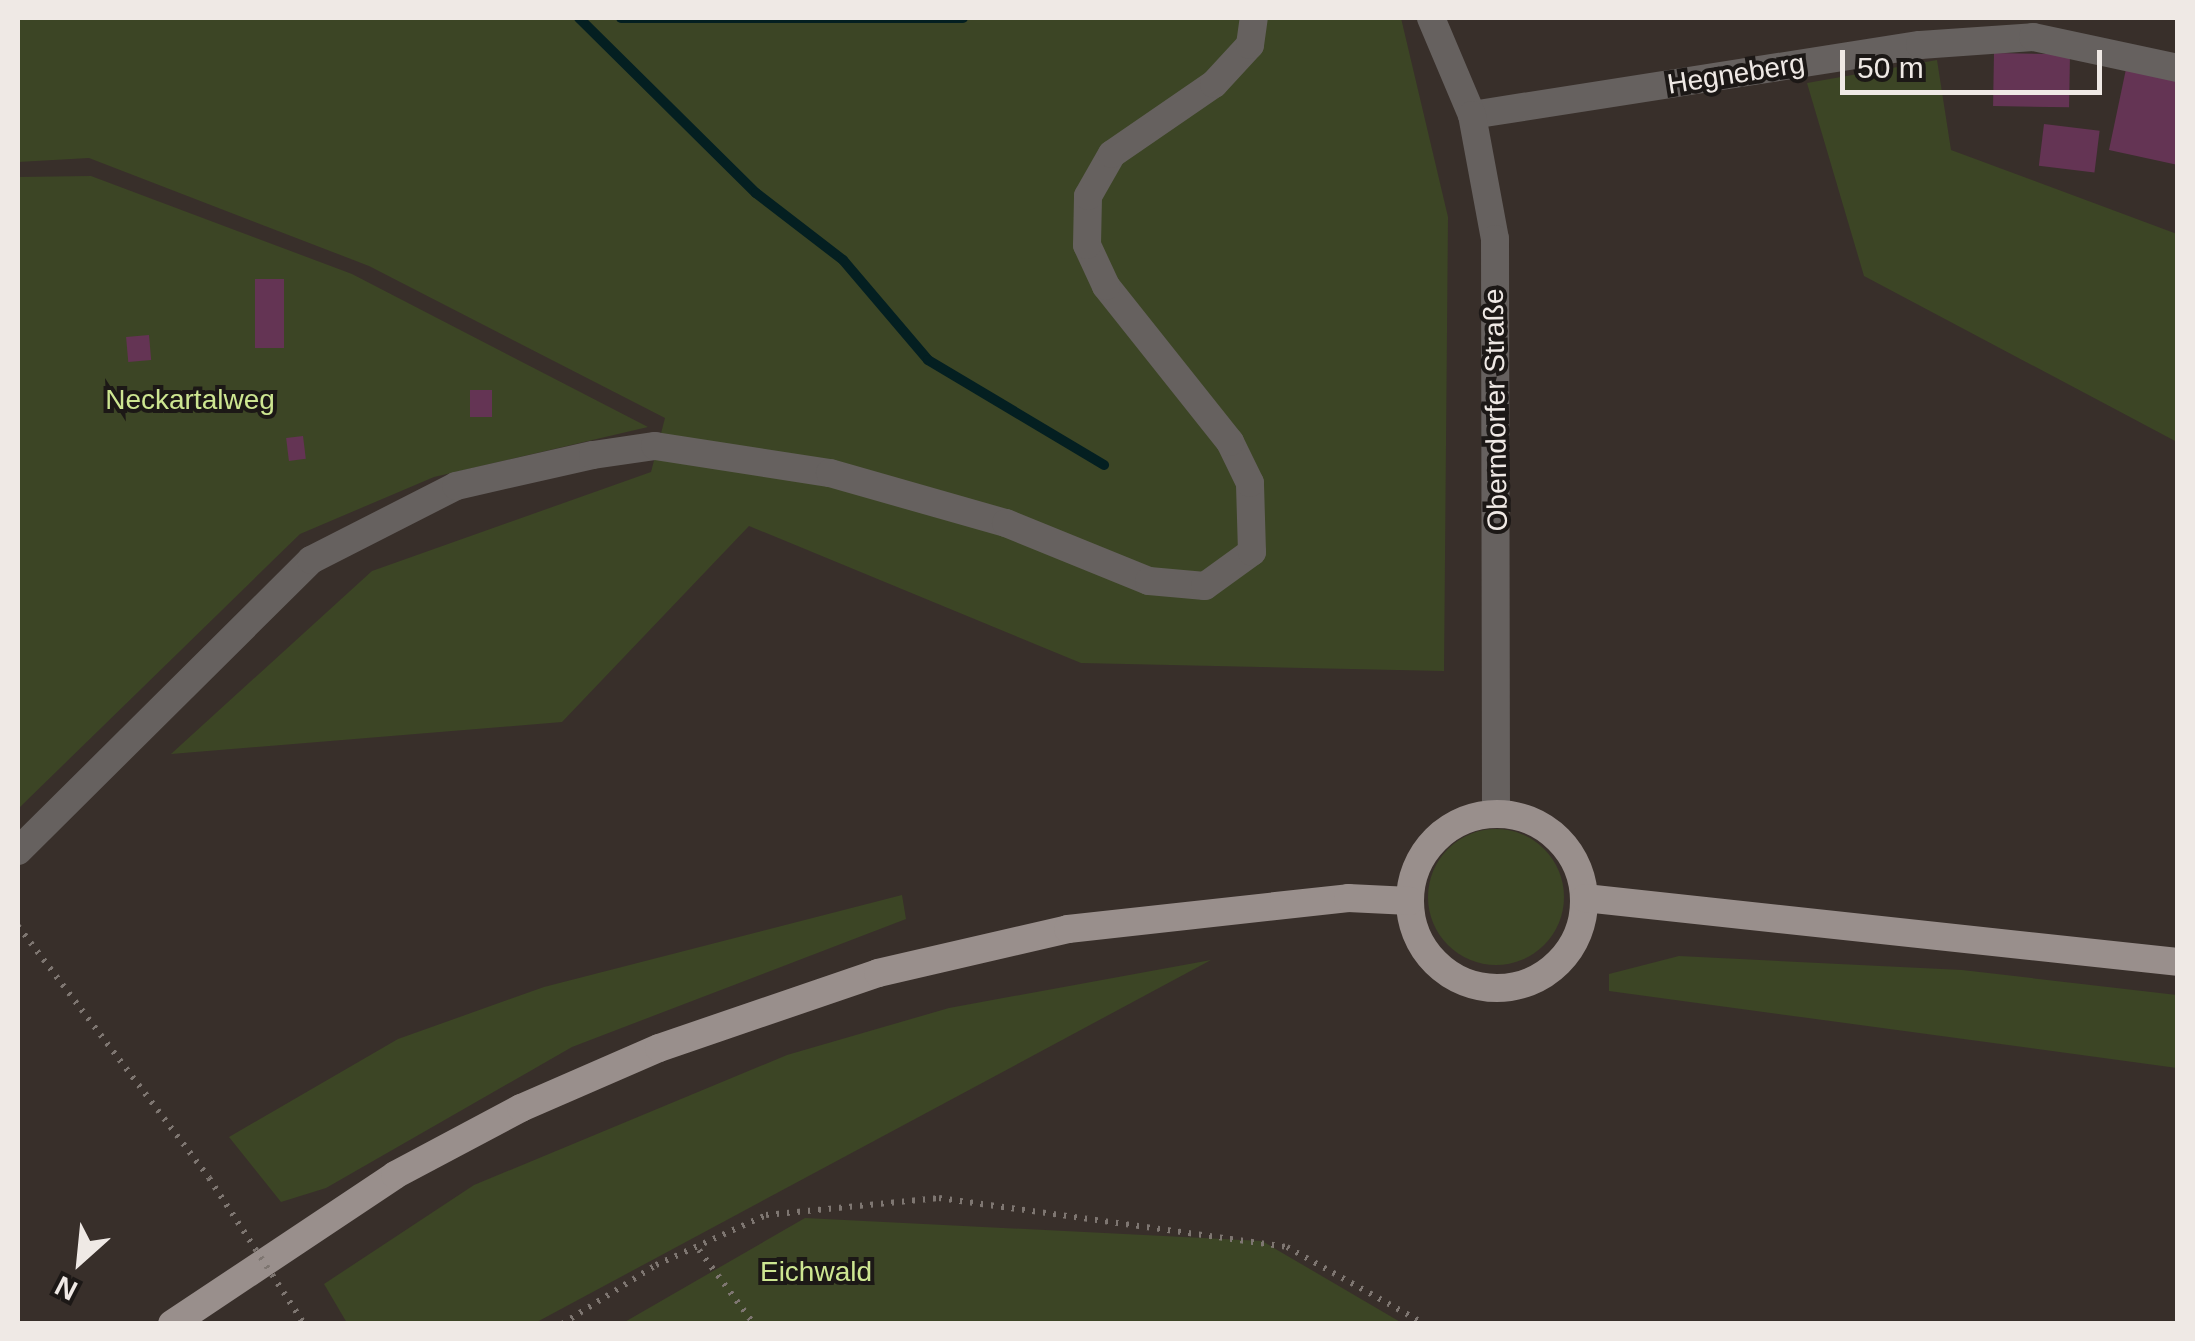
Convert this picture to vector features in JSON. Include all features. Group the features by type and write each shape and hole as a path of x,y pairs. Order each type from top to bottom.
{"main road":[{"path":"1496,813 1558,838 1586,898 1576,938 1551,971 1499,989 1471,985 1426,953 1410,901 1435,839 1496,813"},
{"path":"172,1324 396,1175 520,1108 860,979 1068,929 1348,898 1410,901"},
{"path":"1586,898 2178,962"}],"street":[{"path":"18,851 311,560 456,486 593,455 655,446 830,473 1006,524 1150,581 1205,586 1252,552 1250,483 1230,442 1106,286 1087,245 1088,196 1112,154 1214,84 1250,45 1254,18"},
{"name":"Oberndorfer Straße","path":"1431,18 1472,115 1495,239 1496,813"},
{"name":"Hegneberg","path":"1472,115 2014,38 2178,68"}],"path":[{"path":"18,926 94,1016 304,1324"},
{"path":"562,1324 656,1264 699,1250 766,1216 939,1198 1288,1248 1425,1324"},
{"path":"699,1250 754,1324"}],"green space":[{"path":"18,18 1401,18 1448,217 1444,671 1081,663 749,526 562,722 171,754 372,571 651,472 665,418 369,266 89,158 18,162"},
{"path":"1937,60 1951,150 2177,234 2177,442 1864,276 1807,83"},
{"name":"Neckartalweg","path":"91,176 352,274 648,427 434,477 300,534 18,809 18,177"},
{"path":"1496,829 1522,834 1544,849 1559,871 1564,897 1559,923 1544,945 1522,960 1496,965 1470,960 1448,945 1433,923 1428,897 1433,871 1448,849 1470,834"},
{"path":"902,895 906,919 572,1047 326,1188 281,1202 229,1137 398,1039 544,987"},
{"path":"1679,956 1962,970 2177,995 2177,1068 1609,991 1609,974"},
{"path":"1211,960 535,1323 347,1323 324,1284 474,1185 787,1055 949,1008"},
{"name":"Eichwald","path":"805,1218 1262,1241 1402,1323 623,1323"}],"building":[{"path":"1994,53 2070,54 2069,107 1993,106"},
{"path":"2126,69 2178,80 2178,165 2109,150"},
{"path":"2044,124 2100,131 2094,173 2039,166"},
{"path":"255,279 284,279 284,348 255,348"},
{"path":"149,335 151,360 128,362 126,337"},
{"path":"470,390 492,390 492,417 470,417"},
{"path":"303,436 306,459 289,461 286,438"}],"waterway":[{"path":"579,18 756,193 843,260 928,360 1104,465"},
{"path":"621,18 963,18"}]}
